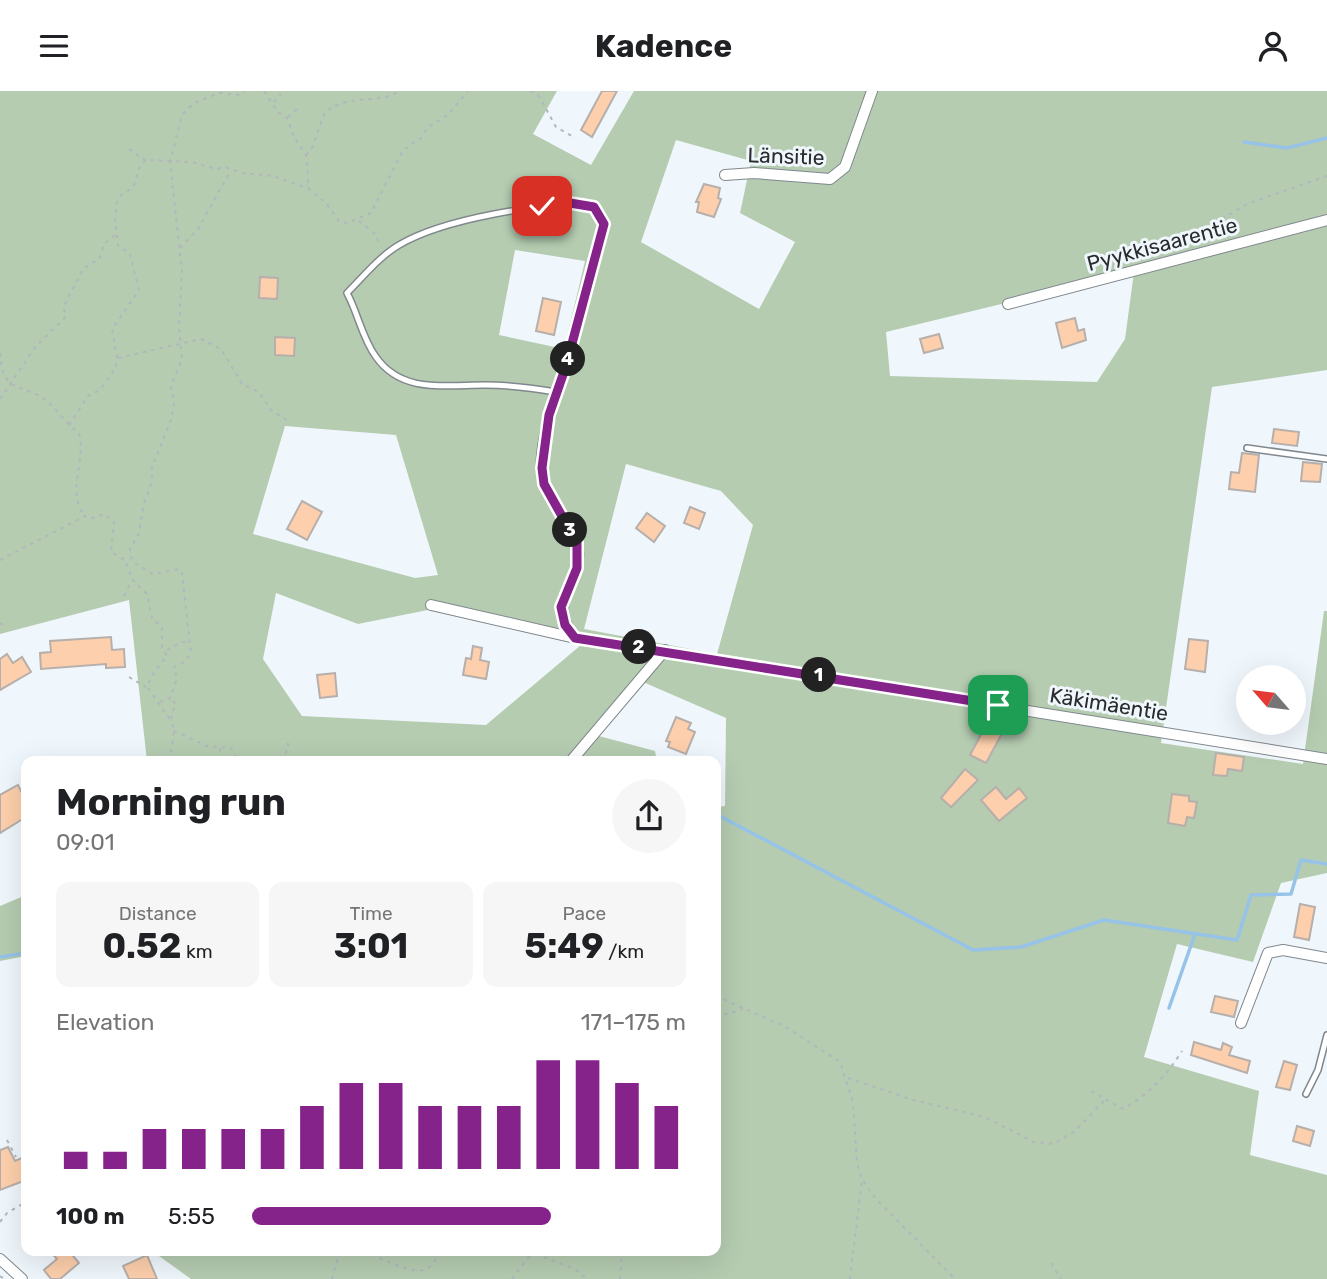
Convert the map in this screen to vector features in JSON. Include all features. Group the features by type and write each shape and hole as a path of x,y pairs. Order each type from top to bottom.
{"street":[{"name":"Länsitie","path":"725,175 754,173 830,179 845,167 872,91"},
{"path":"575,638 565,625 561,607 577,568 577,543 544,484 542,468 549,415 566,366 604,224 594,207"},
{"name":"Pyykkisaarentie","path":"1008,305 1327,220"},
{"name":"Käkimäentie","path":"431,605 575,638 665,650 1327,759"},
{"path":"575,756 665,650"},
{"path":"1241,1023 1268,953 1283,950 1327,958"},
{"path":"0,1259 22,1279"}],"lane":[{"path":"556,392 485,385 451,387 415,384 391,375 375,356 347,293 386,257 416,235 542,206 570,203 594,207"},
{"path":"1247,448 1327,459"},
{"path":"1306,1094 1318,1070 1327,1035"}],"path":[{"path":"125,560 131,557 146,495 152,482 152,467 171,420 174,404 171,386 182,359 179,326 182,271 170,163 182,115 194,103 219,93 240,95 246,91"},
{"path":"264,91 287,118 294,137 306,155 309,189"},
{"path":"306,155 311,151 325,112 330,108 360,97 377,100 400,91"},
{"path":"129,149 146,160 192,162 216,169 231,168 243,173 273,176 309,189 326,203 339,221 347,223 371,213 403,150 421,138 427,128 448,115 468,91"},
{"path":"530,91 539,96 556,127 572,136"},
{"path":"274,103 281,94"},
{"path":"287,118 297,109"},
{"path":"69,425 88,396 100,390 115,369 117,358 112,329 139,290 130,254 118,245 115,207 120,197 132,189 140,165 146,160"},
{"path":"179,248 186,245 198,229 231,168"},
{"path":"1222,219 1247,205 1327,176"},
{"path":"358,220 375,235 386,257"},
{"path":"0,399 36,346 64,319 66,314 63,308 83,269 100,258 104,244 116,234"},
{"path":"117,358 137,356 167,344 182,344 201,339 221,349 242,384 259,392 271,410 290,422"},
{"path":"0,353 0,364 11,384 20,391 46,401 81,437 76,490 85,516"},
{"path":"0,560 85,516 92,518 105,515 114,522 109,547 111,552 125,560 132,579 147,594 152,619 162,627 162,647 166,651 166,662 150,678 148,688 171,721 174,731 171,756"},
{"path":"131,557 153,574 179,569 182,573 190,642 189,659 174,667 177,679 170,698 160,702"},
{"path":"124,596 132,579"},
{"path":"166,651 181,642 190,642"},
{"path":"129,677 148,688"},
{"path":"170,698 176,704 171,721"},
{"path":"174,731 207,746 231,748 235,756"},
{"path":"284,756 289,747 286,739"},
{"path":"220,747 221,756"},
{"path":"721,998 786,1027 839,1062 847,1077 853,1102 857,1164 862,1179 876,1199 955,1279"},
{"path":"721,1016 744,1009"},
{"path":"1091,1091 1104,1101 1123,1109 1141,1099 1166,1075 1182,1051"},
{"path":"847,1077 913,1100 985,1117 1034,1142 1054,1144 1074,1131 1104,1101"},
{"path":"7,1140 16,1157"},
{"path":"850,1279 862,1179"},
{"path":"0,1222 7,1213 21,1205"},
{"path":"333,1279 339,1256"},
{"path":"376,1256 385,1262 421,1271 428,1268 439,1256"},
{"path":"512,1279 527,1256"},
{"path":"547,1256 575,1269 587,1279"},
{"path":"620,1279 622,1256"},
{"path":"1051,1263 1061,1279"},
{"path":"0,1276 4,1279"}],"green space":[{"path":"0,91 557,91 533,134 591,165 634,91 1327,91 1327,370 1212,387 1161,743 1303,764 1324,611 1327,611 1327,873 1281,883 1253,962 1177,944 1144,1057 1259,1091 1250,1155 1327,1175 1327,1279 191,1279 159,1256 721,1256 721,806 725,806 726,718 643,682 599,736 655,751 656,756 146,756 129,600 0,634","holes":["676,140 751,161 740,213 795,242 759,309 641,242","515,250 585,261 564,349 499,335","1134,272 1125,339 1097,382 890,376 886,332","285,426 396,435 438,575 415,578 253,534","626,464 721,491 753,525 717,654 584,629","276,593 358,624 428,610 581,645 486,725 302,716 263,659"]},
{"path":"21,897 21,957 0,961 0,906"}],"building":[{"path":"602,91 617,91 592,137 581,130"},
{"path":"704,184 720,188 718,198 721,199 714,217 697,212 699,202 696,202"},
{"path":"260,277 278,278 277,299 259,298"},
{"path":"543,298 561,302 554,335 536,331"},
{"path":"1075,318 1078,331 1084,329 1086,340 1062,348 1056,323"},
{"path":"939,334 943,348 924,353 920,339"},
{"path":"275,337 295,338 294,356 275,355"},
{"path":"1274,429 1299,432 1297,446 1272,443"},
{"path":"1242,453 1259,455 1255,492 1229,489 1231,472 1239,473"},
{"path":"1303,462 1322,464 1320,482 1301,481"},
{"path":"302,501 322,512 307,540 287,529"},
{"path":"690,507 705,513 699,529 684,523"},
{"path":"647,513 665,526 654,542 636,528"},
{"path":"111,637 112,650 124,649 125,667 106,668 106,664 41,669 40,653 51,652 50,641"},
{"path":"1189,639 1208,641 1205,672 1185,669"},
{"path":"473,646 482,648 480,660 489,662 486,679 463,675 466,658 471,659"},
{"path":"7,654 13,663 22,657 31,672 0,690 0,659"},
{"path":"335,673 337,696 320,698 317,675"},
{"path":"676,717 691,723 688,729 695,732 686,754 668,747 670,742 666,741"},
{"path":"990,718 1006,726 986,763 970,755"},
{"path":"1216,753 1244,757 1242,771 1228,769 1227,776 1213,775"},
{"path":"965,769 978,780 951,807 941,798"},
{"path":"18,785 21,791 21,820 0,833 0,795"},
{"path":"996,787 1006,799 1019,788 1027,798 999,821 981,800"},
{"path":"1172,794 1189,796 1189,801 1197,802 1194,818 1187,817 1185,826 1168,823"},
{"path":"1300,904 1315,907 1309,940 1294,937"},
{"path":"1215,996 1238,1001 1234,1017 1211,1012"},
{"path":"1194,1042 1221,1050 1223,1043 1232,1047 1229,1055 1250,1061 1247,1073 1191,1055"},
{"path":"1284,1061 1297,1065 1290,1090 1276,1087"},
{"path":"1297,1126 1314,1131 1310,1146 1293,1141"},
{"path":"8,1147 15,1161 21,1158 21,1182 0,1190 0,1150"},
{"path":"54,1256 73,1256 79,1263 60,1279 51,1279 44,1270 57,1259"},
{"path":"147,1256 157,1279 129,1279 123,1266"}],"waterway":[{"path":"1244,142 1287,148 1327,138"},
{"path":"721,817 973,950 1021,947 1104,920 1237,940 1251,895 1291,894 1301,860 1327,864"},
{"path":"1169,1008 1195,934"},
{"path":"0,957 21,954"}],"route":[{"path":"542,206 570,203 594,207 604,224 566,366 549,415 542,468 544,484 577,543 577,568 561,607 565,625 575,638 665,650 998,705"}]}
